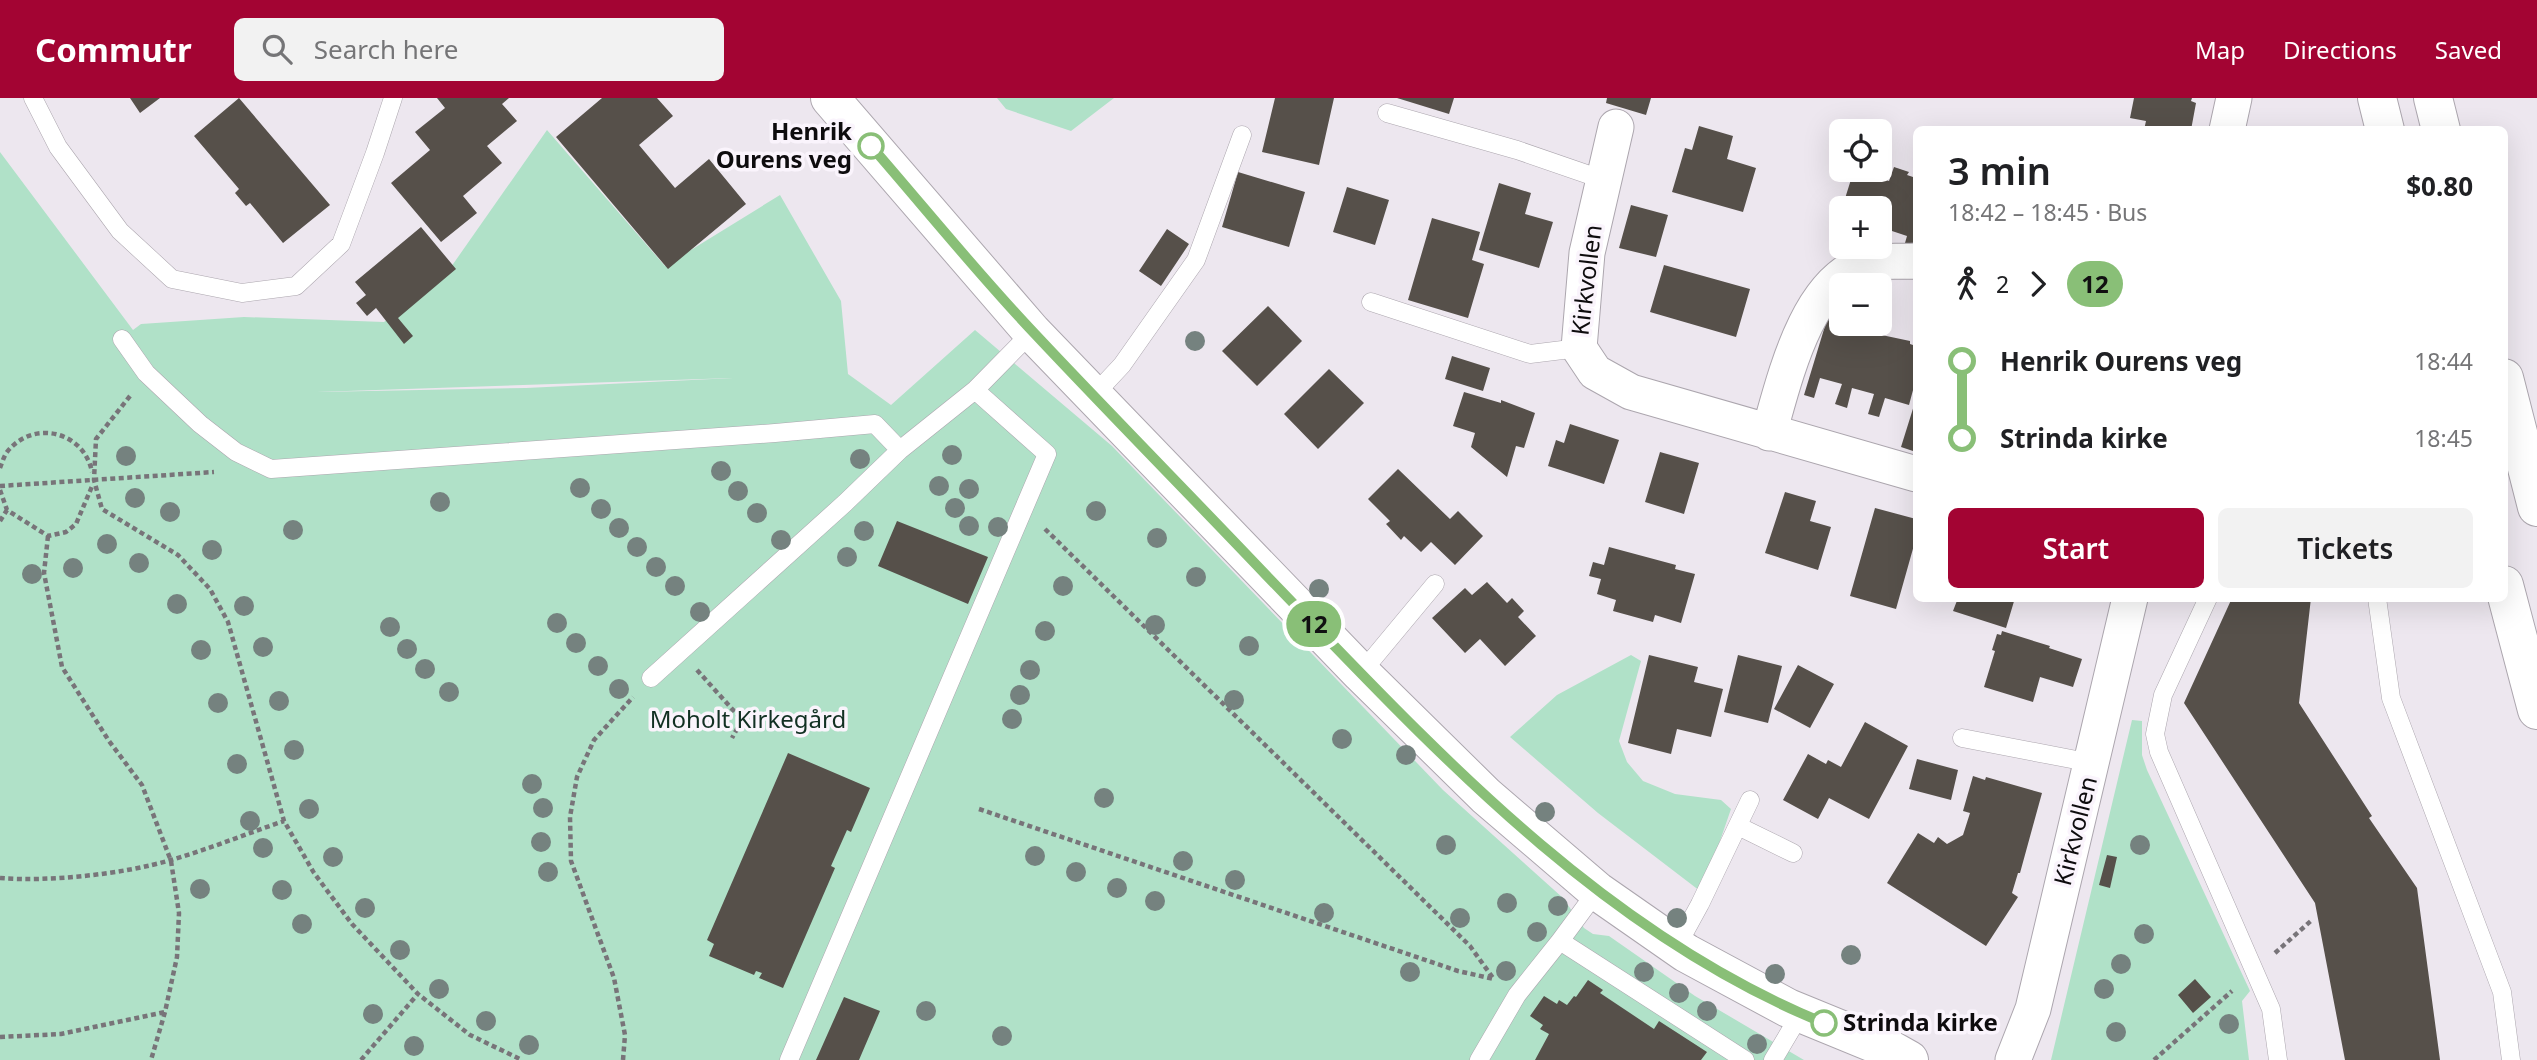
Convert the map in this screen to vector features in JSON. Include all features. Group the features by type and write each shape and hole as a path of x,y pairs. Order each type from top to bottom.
{"main road":[{"path":"830,98 1032,332 1361,673 1486,796 1597,891 1677,946 1801,1013 1909,1060"},
{"path":"2377,98 2384,126"},
{"path":"2433,98 2440,126"},
{"path":"2508,394 2537,507"},
{"path":"2508,600 2537,710"}],"street":[{"path":"2228,126 2234,98"},
{"name":"Kirkvollen","path":"1616,127 1587,253 1579,348 1595,372 1631,392 1913,473"},
{"path":"1769,433 1785,375 1804,325 1834,281 1867,263 1913,261"},
{"name":"Kirkvollen","path":"2013,1060 2033,1009 2129,602"}],"lane":[{"path":"33,98 58,147 120,231 172,279 242,293 296,286 341,244 393,98"},
{"path":"1387,113 1517,150 1604,180"},
{"path":"1094,395 1122,365 1196,260 1242,135"},
{"path":"1371,302 1530,354 1579,348"},
{"path":"650,678 900,450 975,390 1032,332"},
{"path":"122,339 146,373 200,424 236,452 271,468 875,424 900,450"},
{"path":"789,1060 1047,454 975,390"},
{"path":"1361,673 1435,584"},
{"path":"2206,602 2163,695 2155,734 2159,752 2271,1009 2278,1060"},
{"path":"2378,602 2391,698 2502,992 2511,1060"},
{"path":"1962,738 2092,763"},
{"path":"1677,946 1749,800"},
{"path":"1738,826 1793,853"},
{"path":"1479,1060 1517,995 1597,891"},
{"path":"1560,941 1745,1060"},
{"path":"1773,1060 1801,1013"}],"path":[{"path":"146,373 96,439 94,480 93,490 76,524 66,532 48,536 7,510 0,488 94,480 271,468"},
{"path":"0,468 7,452 29,435 45,432 59,434 80,446 90,461 102,509 178,555 210,589 228,622 284,821 314,873 352,924 418,995 470,1035 522,1060"},
{"path":"1024,508 1470,946 1493,978 1517,995"},
{"path":"0,521 7,510"},
{"path":"48,536 44,573 62,667 109,741 142,785 171,860 179,913 177,957 151,1060"},
{"path":"680,652 742,720 732,738"},
{"path":"623,1060 625,1035 614,978 571,861 570,817 577,777 594,740 650,678"},
{"path":"979,810 1458,971 1493,978"},
{"path":"0,878 24,880 128,870 171,860 284,821"},
{"path":"360,1060 418,995"},
{"path":"0,1037 61,1034 165,1012"}],"green space":[{"path":"997,98 1114,98 1071,131 1006,109"},
{"name":"Moholt Kirkegård","path":"547,130 665,266 780,195 841,301 848,374 891,405 975,330 1112,446 1443,790 1563,898 1584,928 1593,934 1609,936 1695,996 1804,1060 0,1060 0,152 133,330 141,324 244,317 384,322 451,267","holes":["733,378 526,388 317,392"]},
{"path":"1631,655 1641,661 1619,741 1627,762 1643,781 1675,794 1721,800 1731,809 1700,891 1598,813 1510,737 1557,695"},
{"path":"2132,720 2142,721 2142,755 2147,770 2250,991 2242,1001 2249,1060 2051,1060"}],"building":[{"path":"130,98 160,98 140,113"},
{"path":"239,98 330,205 283,243 250,203 246,206 235,193 239,189 194,136"},
{"path":"437,98 509,98 502,104 517,121 487,146 502,163 463,196 477,213 441,242 391,183 430,150 415,132 445,108"},
{"path":"602,98 657,98 673,116 639,145 675,188 709,159 746,204 668,269 556,137"},
{"path":"1275,98 1334,98 1319,165 1262,152"},
{"path":"1397,98 1454,98 1449,114"},
{"path":"1607,98 1651,98 1646,115 1606,103"},
{"path":"2134,98 2192,98 2191,101 2196,103 2192,126 2145,126 2146,121 2130,118"},
{"path":"1699,126 1733,136 1727,159 1756,168 1743,212 1672,192 1685,148 1692,150"},
{"path":"1894,167 1909,172 1907,175 1913,177 1913,245 1905,243 1907,236 1892,231 1892,196 1846,196 1850,182 1892,182"},
{"path":"1238,172 1305,192 1289,247 1222,227"},
{"path":"1499,183 1531,193 1525,214 1553,222 1539,268 1479,250"},
{"path":"1347,187 1389,200 1375,245 1333,232"},
{"path":"1631,205 1668,215 1656,257 1619,248"},
{"path":"1432,218 1480,232 1472,260 1484,264 1468,318 1408,300"},
{"path":"421,227 456,269 398,318 413,336 404,344 376,308 367,316 356,303 366,295 355,282"},
{"path":"1167,229 1189,244 1161,286 1139,271"},
{"path":"1664,265 1750,289 1736,337 1650,312"},
{"path":"1268,306 1302,341 1257,386 1222,351"},
{"path":"1828,316 1829,336 1886,336 1910,341 1913,345 1913,390 1909,405 1885,398 1879,417 1868,414 1874,394 1852,388 1847,408 1835,404 1842,384 1820,378 1814,398 1804,395"},
{"path":"1452,356 1490,368 1483,391 1445,379"},
{"path":"1329,369 1364,403 1318,449 1284,414"},
{"path":"1464,392 1501,403 1501,400 1535,413 1524,448 1516,446 1507,477 1471,447 1475,433 1453,426"},
{"path":"1913,409 1913,451 1901,447"},
{"path":"1570,424 1619,440 1604,484 1548,466 1556,440 1564,443"},
{"path":"1660,452 1699,463 1684,514 1645,502"},
{"path":"1398,469 1450,519 1458,511 1483,536 1455,565 1431,542 1421,552 1404,536 1401,540 1386,524 1390,521 1368,499"},
{"path":"1785,492 1816,501 1810,521 1831,527 1818,570 1765,553"},
{"path":"1875,508 1913,518 1913,549 1896,609 1850,596"},
{"path":"897,521 988,557 968,604 878,566"},
{"path":"1609,547 1676,565 1675,569 1695,574 1681,623 1655,615 1653,622 1613,611 1616,600 1597,594 1601,579 1589,576 1593,562 1604,565"},
{"path":"1487,582 1507,603 1512,598 1524,611 1518,617 1536,636 1505,666 1480,639 1465,653 1432,618 1465,588 1472,595"},
{"path":"1956,602 2014,602 2006,628 1953,611"},
{"path":"2230,602 2311,602 2299,703 2372,816 2369,818 2417,888 2440,1060 2345,1060 2315,903 2184,703"},
{"path":"2002,631 2082,659 2073,687 2040,677 2033,702 1984,687 1995,651 1992,650 1997,634 2001,635"},
{"path":"1649,655 1698,667 1694,682 1723,689 1711,737 1677,729 1671,754 1628,743"},
{"path":"1738,655 1782,666 1768,723 1724,712"},
{"path":"1798,665 1834,684 1810,728 1774,709"},
{"path":"1865,722 1908,746 1869,819 1829,798 1818,819 1783,800 1808,754 1826,764 1828,760 1841,767"},
{"path":"788,753 870,788 851,832 847,830 831,866 835,868 783,988 759,978 762,973 756,971 754,975 709,956 714,944 707,940"},
{"path":"1917,759 1958,770 1951,800 1909,789"},
{"path":"1973,776 1985,780 1986,777 2042,793 2012,893 2018,897 1986,946 1887,883 1918,833 1934,843 1938,837 1947,844 1963,835 1970,813 1963,811"},
{"path":"2107,855 2117,857 2110,888 2099,885"},
{"path":"2195,979 2211,997 2193,1013 2178,995"},
{"path":"1588,980 1603,990 1600,993 1654,1029 1659,1021 1707,1052 1701,1060 1535,1060 1549,1034 1540,1029 1543,1025 1530,1016 1544,996 1557,1004 1559,1000 1567,1005"},
{"path":"844,997 880,1011 859,1060 816,1060"}],"bus line":[{"name":"12","path":"871,146 1032,332 1361,673 1486,796 1597,891 1686,953 1788,1008 1824,1023"}],"place":[{"name":"Henrik Ourens veg","path":"871,146"},
{"name":"Strinda kirke","path":"1824,1023"}]}
